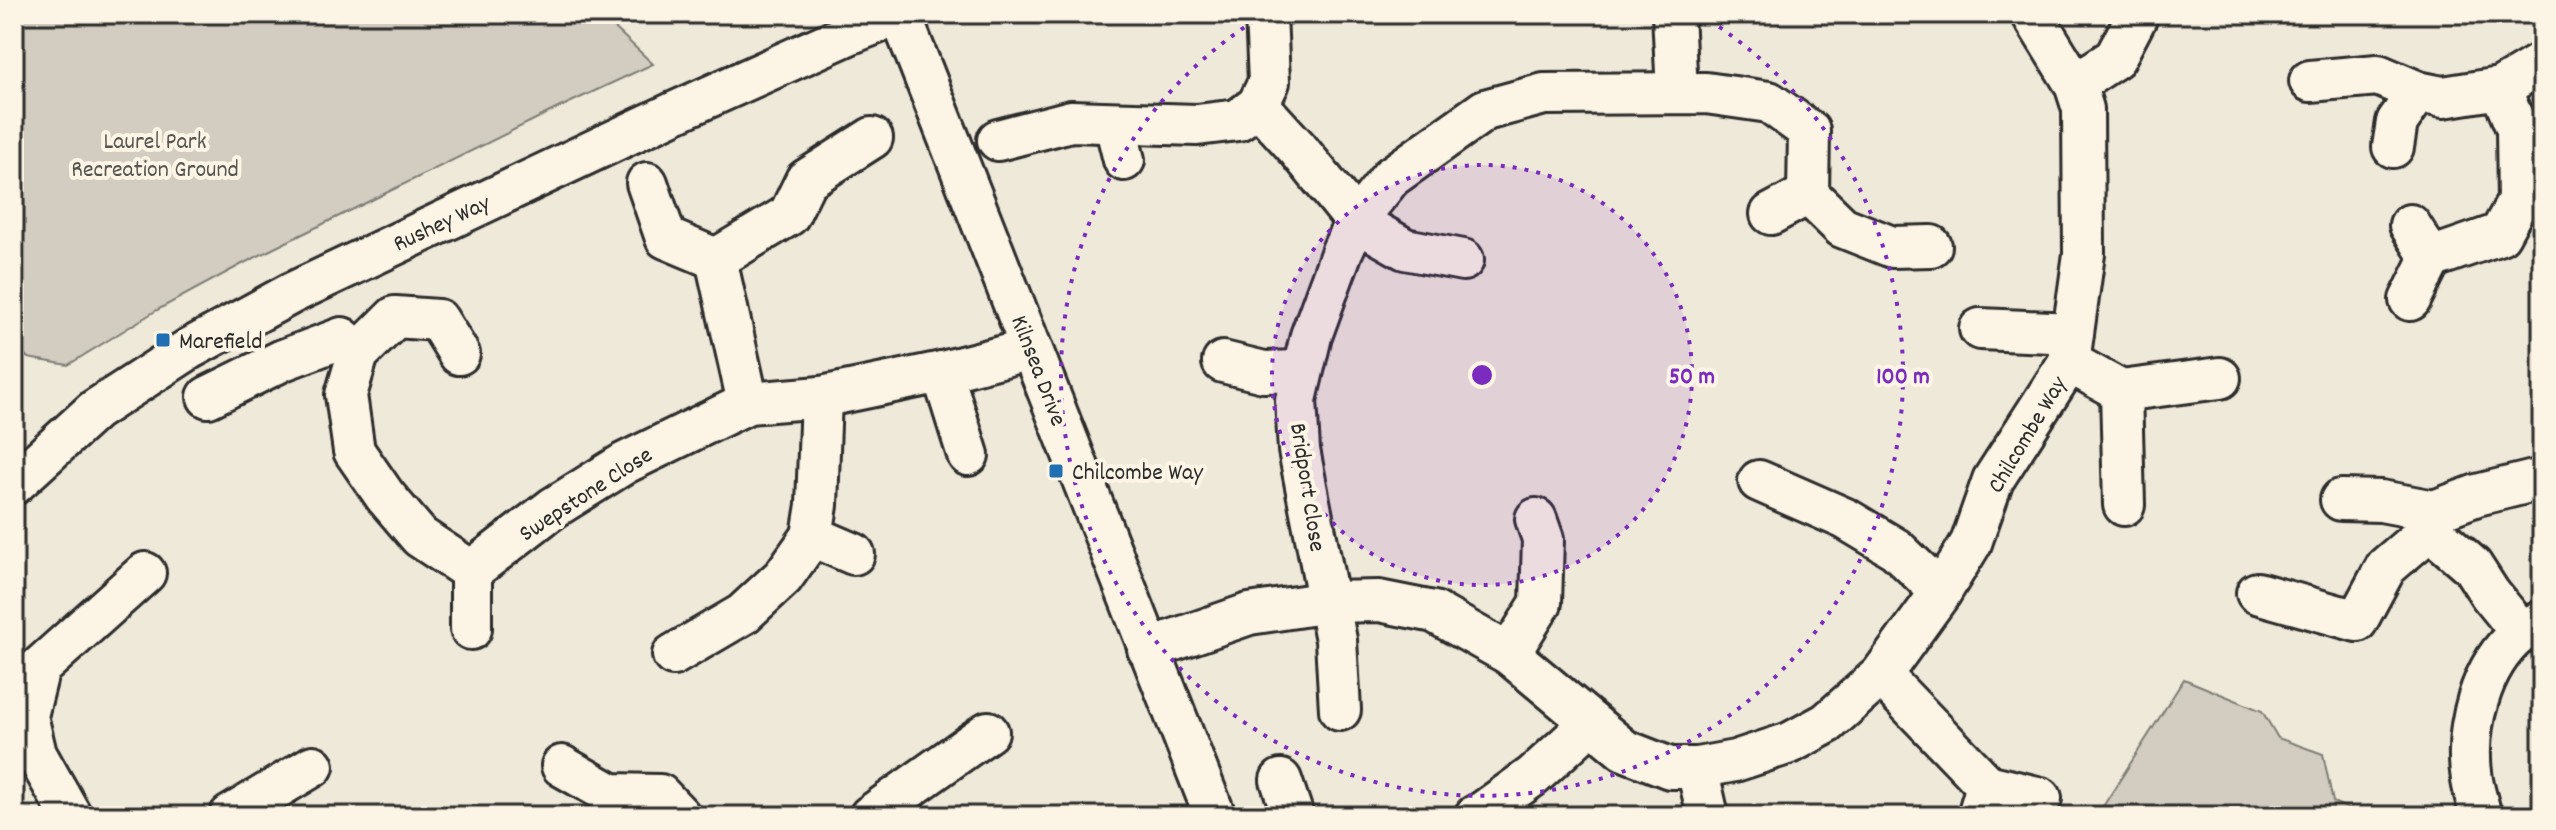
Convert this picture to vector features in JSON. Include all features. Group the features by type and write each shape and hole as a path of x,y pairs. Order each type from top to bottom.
{"street":[{"name":"Kilnsea Drive","path":"900,14 1215,816"},
{"name":"Rushey Way","path":"14,484 95,410 189,349 292,293 673,113 900,14"},
{"path":"998,140 1071,121 1120,142 1197,125 1238,120 1258,105 1269,82 1266,14"},
{"path":"1673,14 1677,92"},
{"name":"Chilcombe Way","path":"1148,649 1249,614 1329,602 1379,601 1434,612 1509,654 1624,750 1670,768 1697,768 1735,761 1790,743 1827,723 1881,675 1941,592 1971,543 1993,480 2071,347 2084,254 2083,109 2075,84 2032,14"},
{"path":"2075,84 2115,58 2138,14"},
{"path":"2310,81 2378,75 2418,92 2443,97 2500,88 2542,63"},
{"path":"2410,300 2431,258 2500,234 2518,201 2517,129 2500,88"},
{"path":"2393,147 2397,122 2418,92"},
{"name":"Bridport Close","path":"1329,602 1299,450 1296,400 1311,336 1356,221 1391,177 1485,110 1544,94 1706,93 1769,102 1809,131 1808,194"},
{"path":"1258,105 1356,221 1405,249 1463,260"},
{"path":"716,259 789,215 806,180 872,138"},
{"path":"647,183 666,238 716,259"},
{"path":"1771,214 1808,194 1842,227 1892,247 1931,246"},
{"path":"2410,225 2431,258"},
{"path":"716,259 748,403"},
{"path":"459,354 438,320 395,317 358,354 346,395 354,451 385,496 420,537 471,571 471,629"},
{"name":"Chilcombe Way","path":"1980,329 2071,347 2121,391"},
{"path":"208,397 283,360 342,338 358,354"},
{"name":"Swepstone Close","path":"471,571 553,508 625,463 748,403 821,397 942,372 1031,349"},
{"path":"1223,362 1264,372 1302,371"},
{"path":"942,372 968,455"},
{"path":"2124,505 2121,391 2220,378"},
{"path":"673,655 743,614 783,577 812,536 817,505 821,397"},
{"path":"2341,500 2381,501 2428,508 2542,479"},
{"path":"1759,481 1859,526 1896,549 1941,592"},
{"path":"2257,593 2357,621 2386,567 2428,508"},
{"path":"2428,508 2442,540 2472,566 2490,594 2532,627 2496,659 2481,691 2471,733 2472,777 2481,816"},
{"path":"1509,654 1541,603 1543,539 1536,519"},
{"path":"812,536 854,554"},
{"path":"71,816 25,756 30,652 145,573"},
{"path":"1329,602 1336,640 1340,710"},
{"path":"1881,675 1983,801 2041,798"},
{"path":"1475,816 1533,776 1591,723"},
{"path":"870,816 988,732"},
{"path":"230,816 313,766"},
{"path":"562,766 611,794 660,795 680,816"},
{"path":"1697,768 1708,816"}],"green space":[{"name":"Laurel Park Recreation Ground","path":"14,14 600,14 653,64 246,262 157,310 68,365 28,358 14,343"},
{"path":"2184,679 2262,711 2278,738 2323,754 2333,802 2365,816 2097,816"}],"place":[{"name":"Marefield","path":"163,340"},
{"name":"Chilcombe Way","path":"1056,471"}]}
